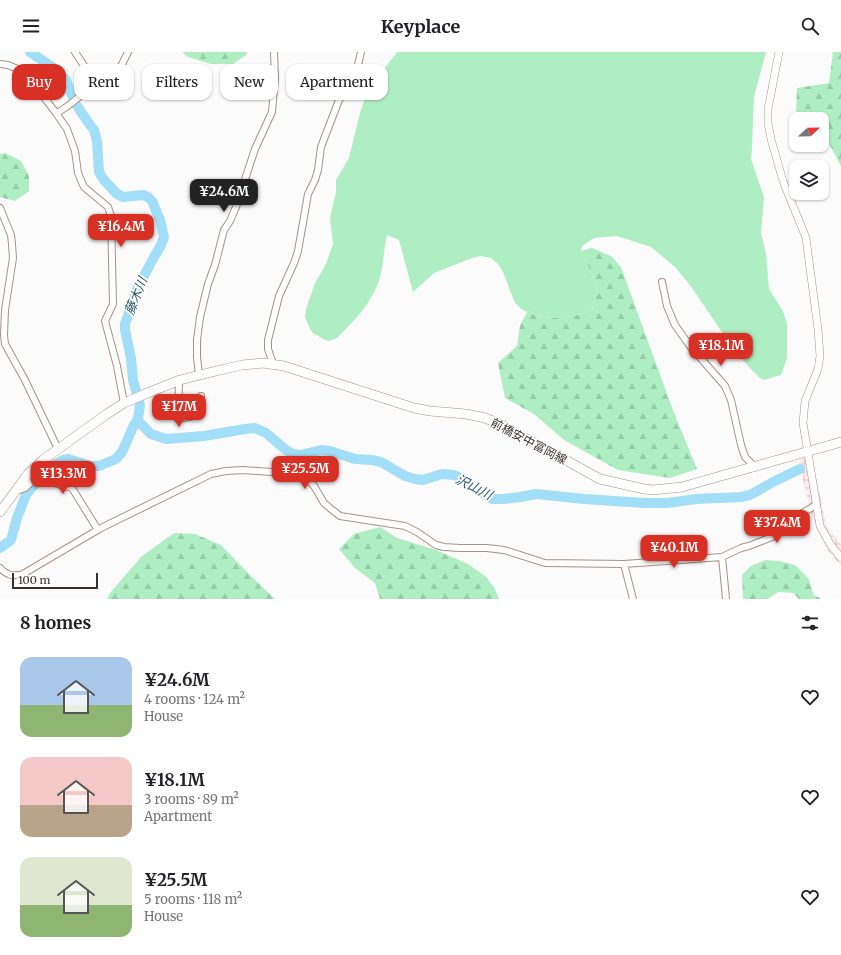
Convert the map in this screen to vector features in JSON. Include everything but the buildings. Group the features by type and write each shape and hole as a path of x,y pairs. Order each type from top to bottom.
{"main road":[{"name":"前橋安中富岡線","path":"126,403 145,394 199,375 242,366 264,363 273,364 284,366 414,408 466,414 485,418 500,424 600,479 653,490 682,487 841,442"},
{"path":"0,512 28,474 58,449 107,414 126,403"}],"street":[{"path":"75,52 83,64"},
{"path":"122,64 128,52"},
{"path":"199,375 197,340 200,317 224,230 236,207 255,148 272,112 275,79 274,52"},
{"path":"273,364 268,349 268,340 279,296 298,251 308,194 318,170 321,147 339,100 352,84 361,52"},
{"path":"779,52 768,109 768,123 783,181 806,238 820,356 818,369 805,401 803,423 820,526 830,544 841,558"},
{"path":"0,64 8,65 22,71 56,113 67,129 75,151 78,173 84,187 108,207 112,216 113,304 105,321 126,403"},
{"path":"56,113 63,110 76,100"},
{"path":"0,208 10,235 13,258 5,310 5,344 26,380 58,449"},
{"path":"662,282 667,306 675,325 690,346 725,386 731,400 745,457 754,466"},
{"path":"179,381 178,419 199,415 201,396"},
{"path":"0,568 7,574 14,576 23,574 98,530 211,474 243,470 287,473 303,477 314,486 324,503 340,516 405,526 436,545 444,547 504,550 545,563 624,564 722,557 772,536 792,519 816,505"},
{"path":"16,492 25,488 36,478 72,488 98,530"},
{"path":"722,557 726,599"},
{"path":"624,564 634,599"}],"shaded area":[{"path":"798,458 812,459 827,528 841,544 841,566 828,551 811,514"}],"green space":[{"path":"182,52 247,52 246,55 233,64 211,64 188,57"},
{"path":"397,52 766,52 754,97 751,159 764,197 761,233 766,254 769,289 783,311 787,324 787,358 781,375 764,380 760,378 732,347 690,285 675,267 651,247 617,236 594,238 582,246 581,251 595,280 597,290 592,310 574,316 554,318 536,316 519,307 515,303 503,272 498,264 491,258 481,256 434,273 413,292 399,240 387,235 379,280 365,307 337,338 329,341 313,333 305,317 306,309 315,283 326,264 333,244 330,218 336,192 336,180 349,158 364,100 388,100 388,64"},
{"path":"833,52 841,52 841,166 829,144 829,112 796,112 797,88 829,83"},
{"path":"5,153 21,161 29,176 29,191 15,201 0,197 0,154"},
{"path":"592,248 611,256 621,267 674,413 697,469 670,478 618,470 564,440 534,414 505,398 498,363 517,346 520,325 528,311 536,316 554,318 574,316 592,310 597,290 595,280 581,251"},
{"path":"380,527 397,538 436,550 468,564 485,576 494,587 499,599 380,599 375,583 355,568 339,549 354,534"},
{"path":"174,533 195,534 221,545 275,599 107,599 110,593 142,556"},
{"path":"765,560 779,561 795,565 809,579 813,594 821,599 799,599 793,593 778,592 768,599 743,599 742,575 751,566"}],"waterway":[{"name":"藤木川","path":"0,548 11,540 17,518 26,495 45,471 63,460 68,459 90,466 99,466 116,459 122,452 138,419 140,405 133,380 125,324 138,287 164,237 160,220 152,201 148,197 143,195 123,197 117,194 104,180 99,172 97,141 94,130 75,103 66,80 55,69 30,52"},
{"name":"沢山川","path":"137,420 151,434 166,439 204,436 255,428 266,433 293,454 300,455 321,450 330,451 355,459 381,462 405,476 415,479 423,480 442,474 454,475 461,478 492,499 504,499 536,494 584,499 667,503 696,499 741,497 750,495 800,469"}]}
